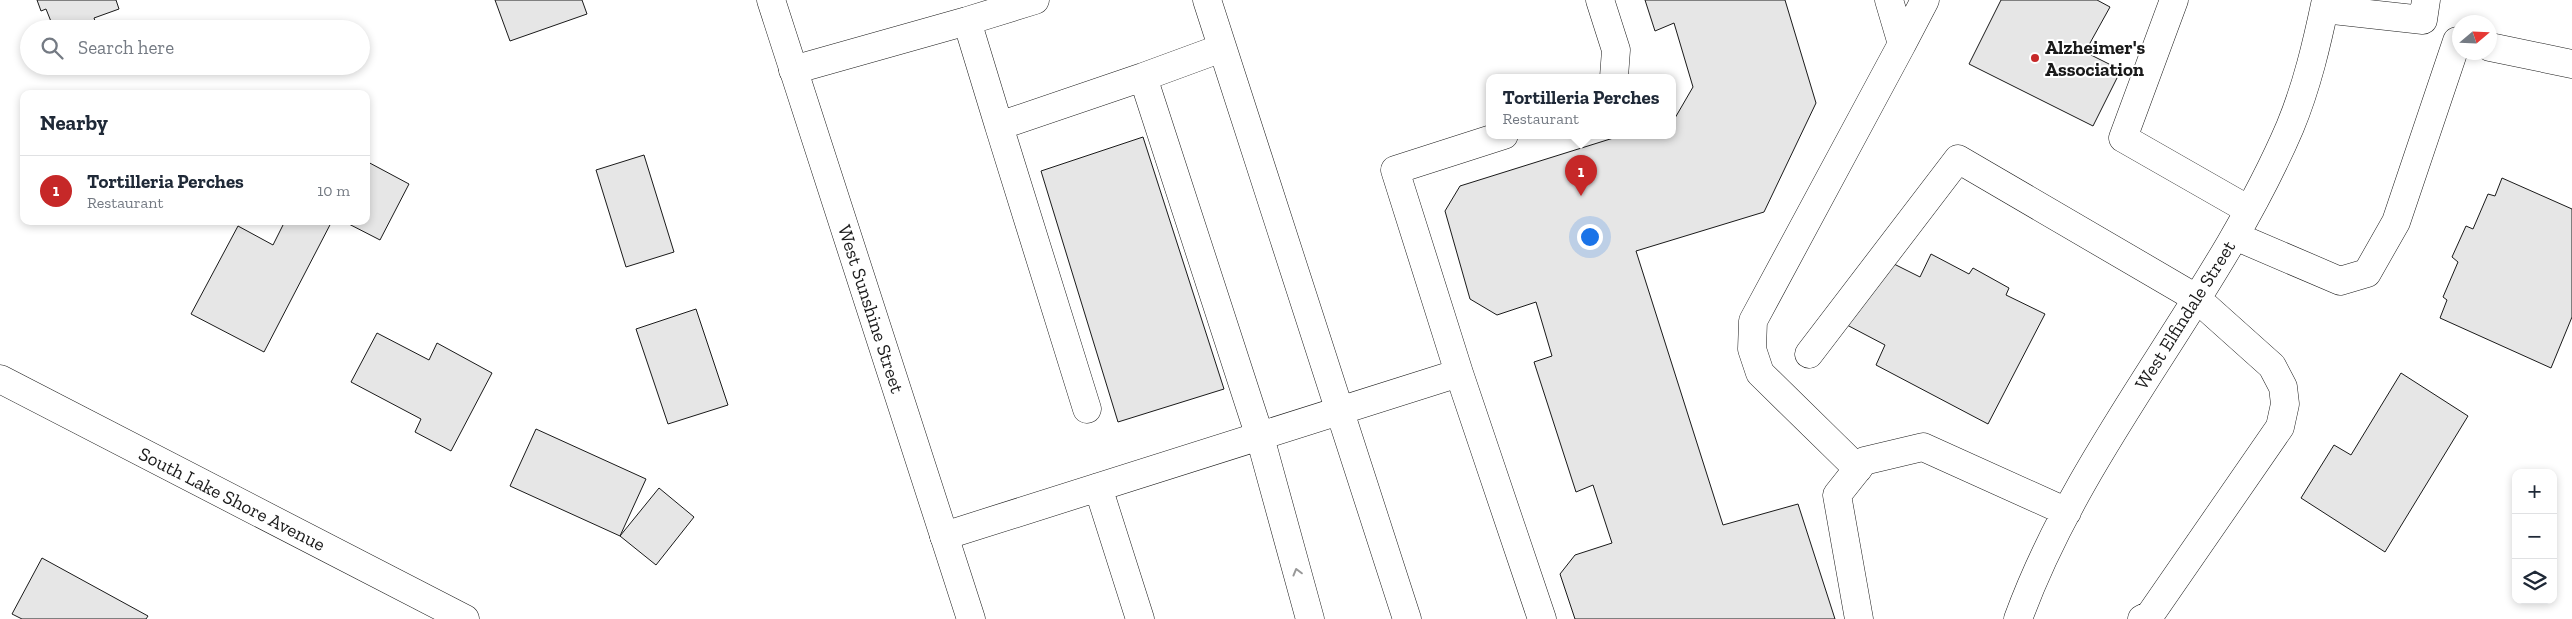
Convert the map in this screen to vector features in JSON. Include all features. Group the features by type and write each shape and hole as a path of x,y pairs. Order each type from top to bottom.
{"street":[{"name":"West Sunshine Street","path":"771,0 971,619"},
{"path":"793,70 967,22 1035,0"},
{"path":"1207,0 1407,619"},
{"path":"1600,0 1616,50 1614,74"},
{"path":"1889,0 1902,44"},
{"path":"1858,470 1760,373 1752,349 1752,321 1925,0"},
{"path":"2174,0 2123,138 2249,210"},
{"path":"2325,5 2424,10 2444,38 2452,40"},
{"name":"West Elfindale Street","path":"2023,618 2026,596 2067,512 2129,403 2235,236 2249,210 2290,126 2312,64 2325,5"},
{"path":"967,22 1087,409"},
{"path":"999,126 1222,48"},
{"path":"2497,48 2572,64"},
{"path":"2235,236 2340,281 2367,273 2396,222 2452,59"},
{"path":"1143,76 1260,437 1310,619"},
{"path":"1492,139 1395,170 1459,373 1542,619"},
{"path":"1809,354 1958,159 2196,298 2272,366 2283,386 2285,404 2280,427 2150,615 2142,619"},
{"path":"944,536 1459,373"},
{"name":"South Lake Shore Avenue","path":"0,379 465,619"},
{"path":"1859,619 1837,494 1864,461 1923,447 2067,512"},
{"path":"1098,487 1140,619"}],"building":[{"path":"37,0 116,0 119,9 94,18 95,20 50,20 46,9 41,11"},
{"path":"495,0 582,0 587,14 510,41"},
{"path":"1645,0 1785,0 1816,103 1764,212 1636,251 1723,525 1798,504 1835,619 1575,619 1560,574 1575,555 1612,543 1593,485 1576,492 1534,362 1552,356 1536,302 1497,315 1470,299 1445,211 1460,186 1610,139 1676,139 1676,116 1693,87 1674,23 1655,31"},
{"name":"Alzheimer's Association","path":"2001,0 2097,0 2110,7 2085,52 2121,70 2093,126 1969,64"},
{"path":"1143,137 1224,389 1118,422 1041,171"},
{"path":"644,155 674,252 626,267 596,170"},
{"path":"370,163 409,184 380,240 351,225 370,225"},
{"path":"2502,178 2572,209 2572,317 2551,368 2440,318 2447,300 2443,297 2458,262 2452,257 2466,226 2473,229 2488,194 2495,196"},
{"path":"283,225 330,225 264,352 191,314 238,226 273,245"},
{"path":"1931,254 1969,274 1973,268 2009,288 2006,295 2045,314 1988,424 1876,365 1885,345 1847,325 1882,258 1920,277"},
{"path":"696,309 728,405 668,424 636,329"},
{"path":"377,333 429,360 437,343 492,373 451,451 415,432 421,419 351,382"},
{"path":"2401,373 2468,416 2385,552 2301,498 2334,445 2351,455"},
{"path":"536,429 646,479 620,536 510,486"},
{"path":"659,488 694,517 656,565 620,536"},
{"path":"42,558 148,616 146,619 22,619 12,614"}],"place":[{"name":"Alzheimer's Association","path":"2035,58"},
{"name":"Tortilleria Perches","path":"1581,196"}]}
